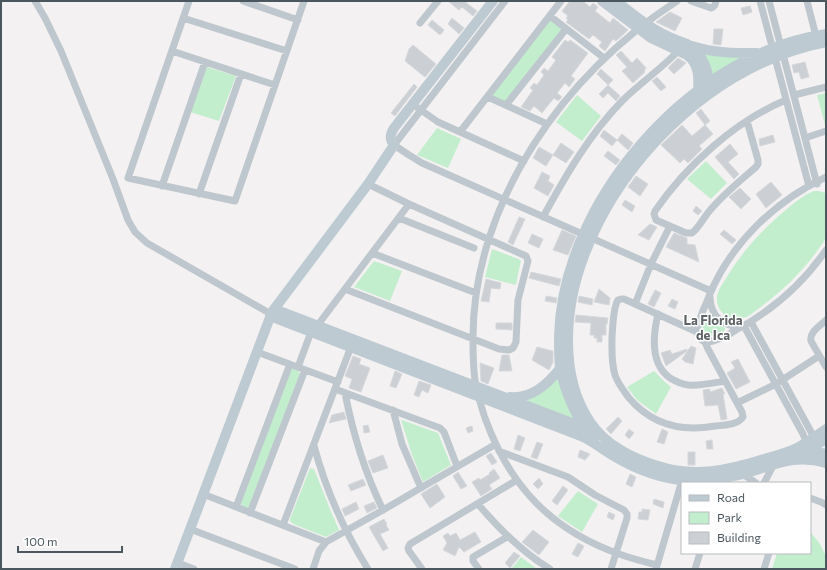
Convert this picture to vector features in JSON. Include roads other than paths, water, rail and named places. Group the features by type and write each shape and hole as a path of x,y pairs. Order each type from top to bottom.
{"street":[{"path":"35,1 61,51 113,178 128,220 135,232 147,243 272,313 477,391 589,440 600,441"},
{"path":"189,1 128,178 235,202 304,1"},
{"path":"243,1 264,5 298,20"},
{"path":"420,23 438,1"},
{"path":"417,107 493,1"},
{"path":"505,1 417,107 391,132 391,138 394,145 422,163 544,216 711,293"},
{"path":"460,132 561,1"},
{"path":"602,1 642,26 664,34 683,46 697,52 704,63 707,72 707,85"},
{"path":"616,1 642,26"},
{"path":"678,1 642,26 604,58 547,124 524,161 504,199 489,239 480,271 476,293 473,339 477,391 484,417 499,451 517,480 534,502 566,529 585,540 656,567 681,483"},
{"path":"691,1 712,8 716,1"},
{"path":"760,1 794,95 805,138 814,184"},
{"path":"769,1 786,100 814,184"},
{"path":"683,46 715,52 761,52 778,51 821,39 807,1"},
{"path":"550,16 604,58"},
{"path":"184,18 287,51"},
{"path":"506,105 566,29"},
{"path":"683,46 696,65 702,94"},
{"path":"544,216 571,167 602,124 632,92 683,46"},
{"path":"172,51 275,85"},
{"path":"778,51 754,66 702,94 664,120 640,146 610,185 597,208 588,236 570,270 560,318 559,354 565,367 564,383 570,400 600,441 618,459 639,469 657,475 674,479 683,476 701,481 711,480 817,447 826,430"},
{"path":"702,94 707,85 729,70 761,52"},
{"path":"162,186 205,62"},
{"path":"199,194 241,74"},
{"path":"794,95 826,87"},
{"path":"488,97 547,124"},
{"path":"747,121 758,160 757,166 723,196 708,212 694,232 689,234 659,221 655,217 655,211 659,205 676,184 702,158 729,133 747,121 767,109 786,100"},
{"path":"417,107 434,120 524,161"},
{"path":"805,138 826,131"},
{"path":"194,569 176,566 272,313 368,184 394,145"},
{"path":"697,332 635,304 621,299 618,300 616,303 612,350 614,369 618,382 626,395 646,414 676,427 693,429 740,421 743,415 705,342 700,339 697,334 703,312 726,263 751,232 766,216 790,197 826,177"},
{"path":"345,289 499,349 506,351 511,349 516,342 518,300 528,264 527,258 524,255 409,204 368,184"},
{"path":"814,184 826,186"},
{"path":"298,367 314,329 409,204"},
{"path":"398,218 474,248"},
{"path":"635,304 650,264 670,226"},
{"path":"705,342 721,338 743,327 779,302 795,288 826,250"},
{"path":"372,253 476,293"},
{"path":"711,293 710,304 717,317 726,324 736,327 743,327"},
{"path":"658,314 655,335 656,355 659,365 667,375 677,382 688,385 725,381"},
{"path":"826,320 812,333 810,337 810,341 826,367"},
{"path":"751,322 826,463"},
{"path":"743,327 776,384 817,447"},
{"path":"283,526 352,343"},
{"path":"257,352 338,382"},
{"path":"737,403 783,380 819,356"},
{"path":"236,507 290,364"},
{"path":"505,397 518,397 533,393 565,367"},
{"path":"250,513 305,370"},
{"path":"335,389 439,427 442,429 457,466"},
{"path":"477,391 505,397 587,423"},
{"path":"346,393 361,457 383,510"},
{"path":"393,410 402,444 421,488"},
{"path":"575,434 587,423"},
{"path":"313,569 320,551 326,542 496,444"},
{"path":"314,446 326,484 346,531 364,567"},
{"path":"742,470 774,464 789,456 817,447"},
{"path":"499,451 568,477 601,499 624,510 627,514 627,518 611,569"},
{"path":"765,482 774,464"},
{"path":"742,470 755,482"},
{"path":"681,482 683,476"},
{"path":"422,569 409,551 408,548 410,544 517,480"},
{"path":"203,494 326,542"},
{"path":"811,498 826,504"},
{"path":"478,504 491,519 527,554 550,569"},
{"path":"190,529 295,569"},
{"path":"479,569 472,561 473,557 508,536"},
{"path":"695,569 700,554"},
{"path":"764,569 769,554"}],"district":[{"name":"La Florida de Ica","path":"713,328"}]}
